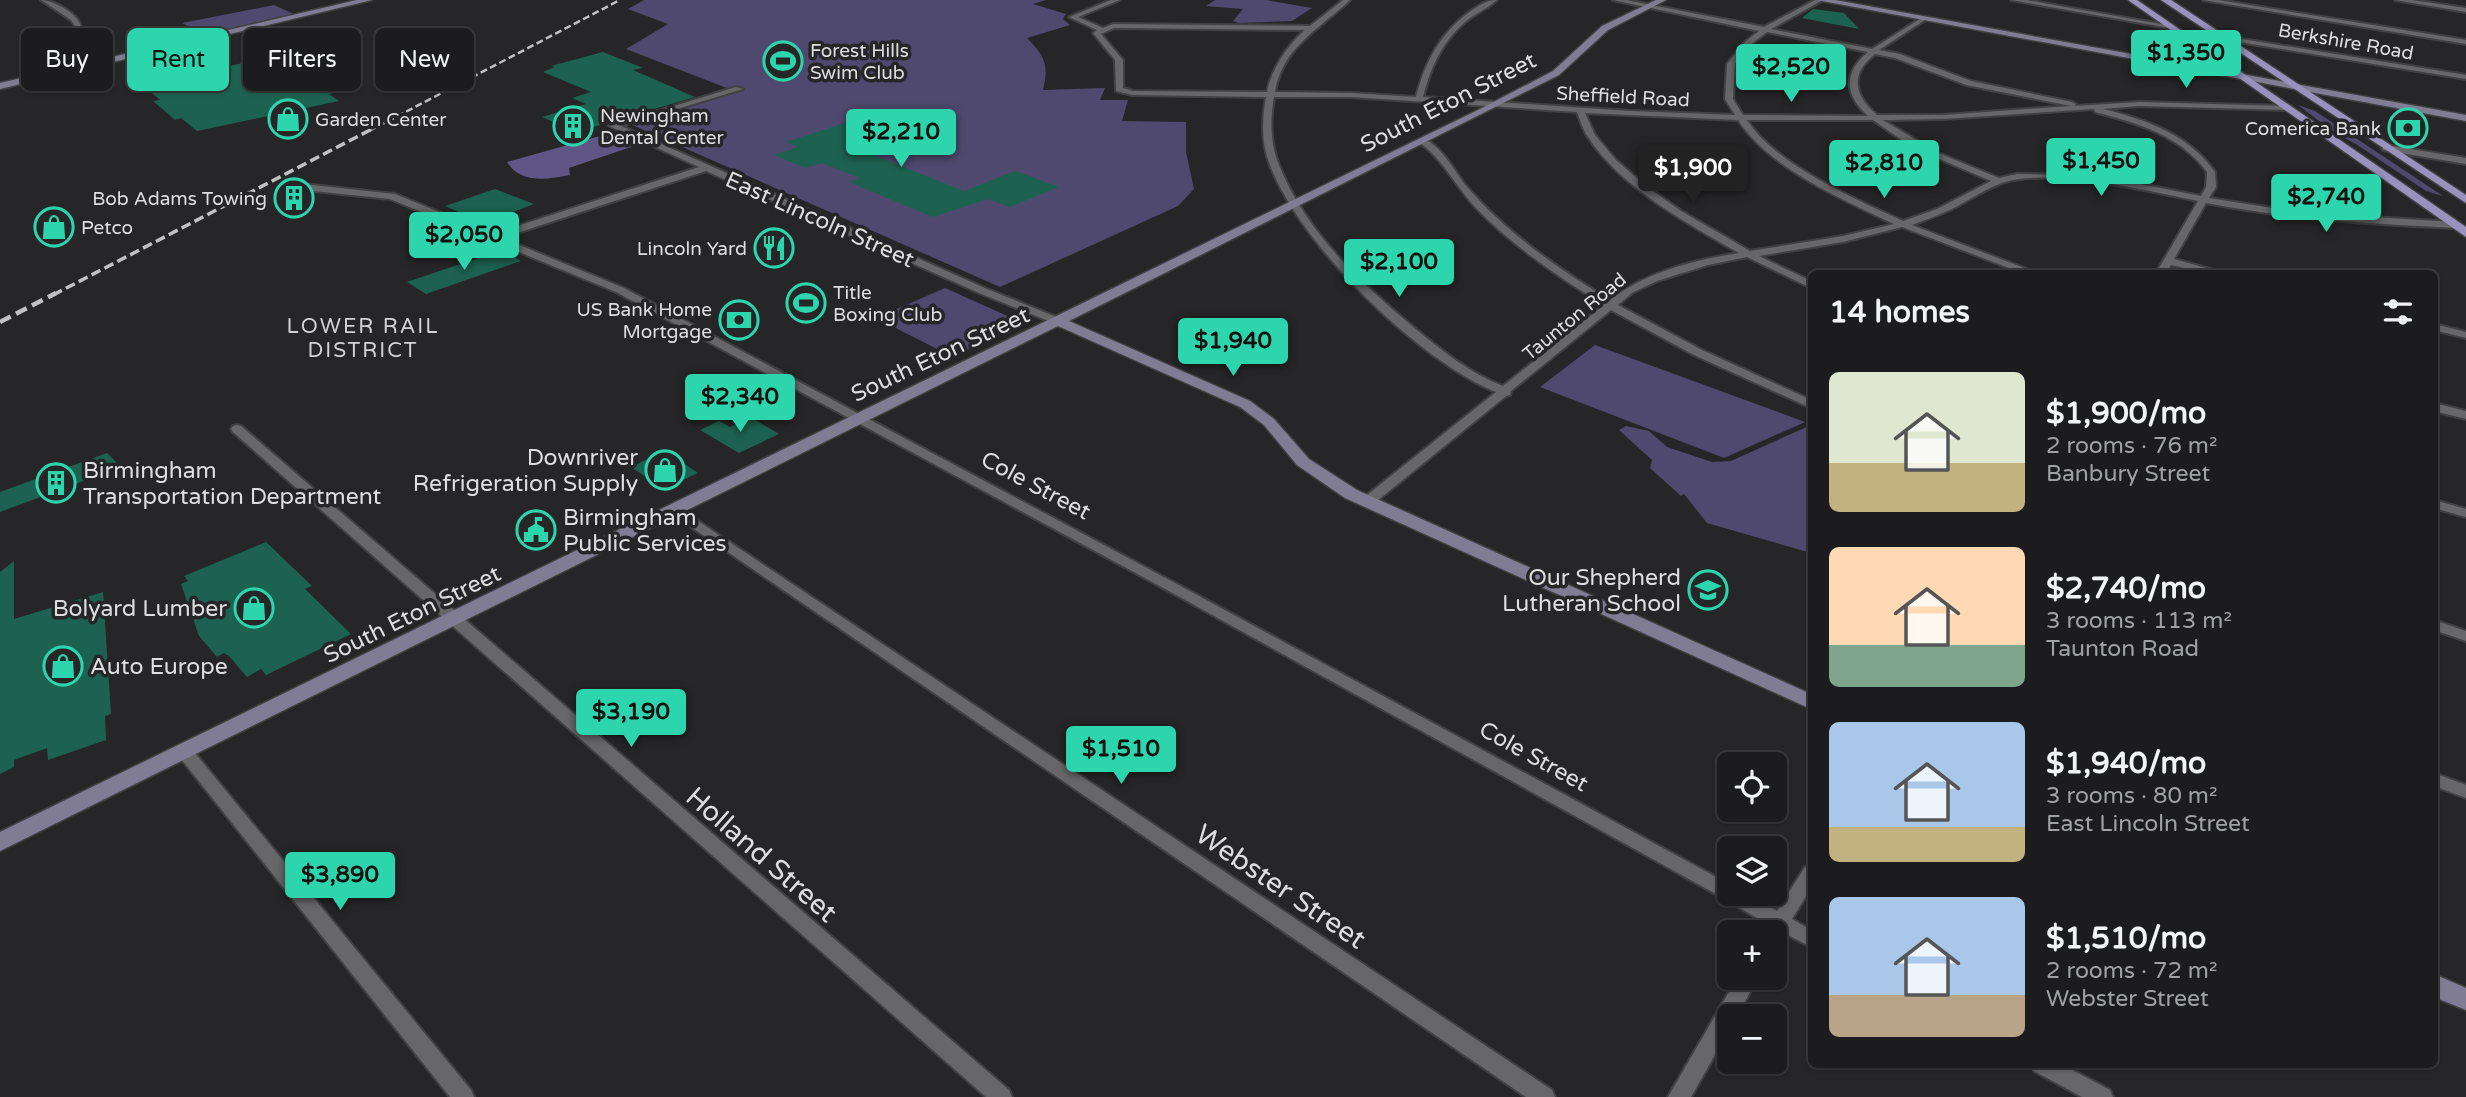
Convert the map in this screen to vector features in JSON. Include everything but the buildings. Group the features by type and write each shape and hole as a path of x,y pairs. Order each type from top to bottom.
{"main road":[{"path":"2132,0 2460,229"},
{"path":"2165,0 2461,197"},
{"path":"2145,9 2165,9 2202,32 2220,37"},
{"path":"2169,26 2187,30 2230,60 2261,64"},
{"path":"2287,108 2290,103 2306,105 2360,137 2386,148"},
{"path":"2335,142 2358,148 2440,199 2461,197"}],"street":[{"path":"44,0 74,19 78,28"},
{"path":"113,57 250,29 368,0"},
{"path":"1117,0 1072,17 1099,30 1124,26 1309,28"},
{"path":"1347,0 1309,28 1282,61 1268,93 1267,142 1276,174 1293,205 1338,264 1381,305 1465,370 1490,386 1506,392"},
{"path":"1419,99 1425,72 1438,46 1458,24 1494,0"},
{"path":"1616,0 1875,52 1912,61 1969,83 2084,107 2155,129 2195,152 2207,165 2213,180 2163,270"},
{"name":"South Eton Street","path":"0,842 858,418 1060,322 1497,104 1556,73 1605,28 1662,0"},
{"path":"2024,270 1901,225 1799,172 1765,145 1740,118 1727,88 1728,71 1738,52 1768,30 1821,0 2466,118"},
{"path":"2014,0 2169,26"},
{"path":"2206,0 2466,42"},
{"path":"2398,0 2466,10"},
{"path":"1923,19 1859,65 1853,80 1860,101 1876,119 1932,153 1998,181"},
{"name":"Sheffield Road","path":"1099,30 1119,60 1119,89 1124,92 1268,93 1419,99 1740,118 1876,119 2164,104 2287,108"},
{"name":"Berkshire Road","path":"2220,37 2466,77"},
{"path":"0,78 21,74"},
{"path":"0,86 21,81"},
{"name":"East Lincoln Street","path":"739,89 613,126 1245,404 1269,422 1315,473 1367,502 1808,701"},
{"path":"1580,110 1592,135 1629,176 1674,211 1745,253 1808,284"},
{"path":"1423,141 1435,149 1455,179 1496,222 1534,254 1612,306 1698,353 1808,403"},
{"path":"2386,148 2466,161"},
{"path":"494,237 706,168"},
{"name":"Taunton Road","path":"1367,502 1628,291 1666,273 1714,258 1846,239 1901,225 1946,208 1998,181 2030,176 2070,178 2302,217 2460,229"},
{"name":"Cole Street","path":"294,186 384,194 620,290 1717,887"},
{"path":"2169,261 2206,270"},
{"path":"2438,328 2466,335"},
{"path":"2438,408 2466,415"},
{"name":"Holland Street","path":"237,429 1000,1097"},
{"path":"2438,505 2466,513"},
{"name":"Webster Street","path":"674,509 1544,1097"},
{"path":"2438,626 2466,636"},
{"path":"184,751 463,1097"},
{"path":"2438,781 2466,792"},
{"path":"1783,920 1808,877"},
{"name":"Cole Street","path":"1747,906 1767,920"},
{"name":"Cole Street","path":"1787,931 1808,938"},
{"path":"2438,987 2466,999"},
{"path":"1679,1097 1741,990"},
{"path":"2048,1068 2102,1097"}],"shaded area":[{"path":"644,0 1046,0 1033,4 1066,14 1063,19 1070,25 1027,38 1044,61 1046,74 1043,90 1105,88 1100,100 1128,100 1122,121 1186,122 1186,152 1194,189 1178,206 1000,287 630,124 737,92 626,49 668,24 628,9"},
{"path":"1215,0 1266,0 1312,8 1292,21 1239,23 1233,21 1243,9 1206,6"},
{"path":"274,5 296,15 229,29 192,28 182,23"},
{"path":"2298,105 2315,111 2443,196 2426,191 2335,133"},
{"path":"607,134 634,146 569,168 570,175 553,178 528,177 513,169 507,162"},
{"path":"945,288 1023,323 953,357 876,318"},
{"path":"1595,345 1805,422 1724,458 1540,387"},
{"path":"1626,426 1649,431 1667,447 1712,462 1731,461 1808,426 1808,552 1707,523 1684,494 1681,496 1650,468 1652,460 1619,430"}],"railway":[{"path":"369,131 620,0"},
{"path":"53,295 372,129"},
{"path":"0,322 56,293"}],"place":[{"name":"Forest Hills Swim Club","path":"783,61"},
{"name":"Garden Center","path":"288,119"},
{"name":"Newingham Dental Center","path":"573,126"},
{"name":"Comerica Bank","path":"2408,128"},
{"name":"Bob Adams Towing","path":"294,198"},
{"name":"Petco","path":"54,227"},
{"name":"Lincoln Yard","path":"774,248"},
{"name":"Title Boxing Club","path":"806,303"},
{"name":"US Bank Home Mortgage","path":"739,320"},
{"name":"Downriver Refrigeration Supply","path":"665,470"},
{"name":"Birmingham Transportation Department","path":"56,483"},
{"name":"Birmingham Public Services","path":"536,530"},
{"name":"Our Shepherd Lutheran School","path":"1708,590"},
{"name":"Bolyard Lumber","path":"254,608"},
{"name":"Auto Europe","path":"63,666"}],"district":[{"name":"LOWER RAIL DISTRICT","path":"363,338"}]}
